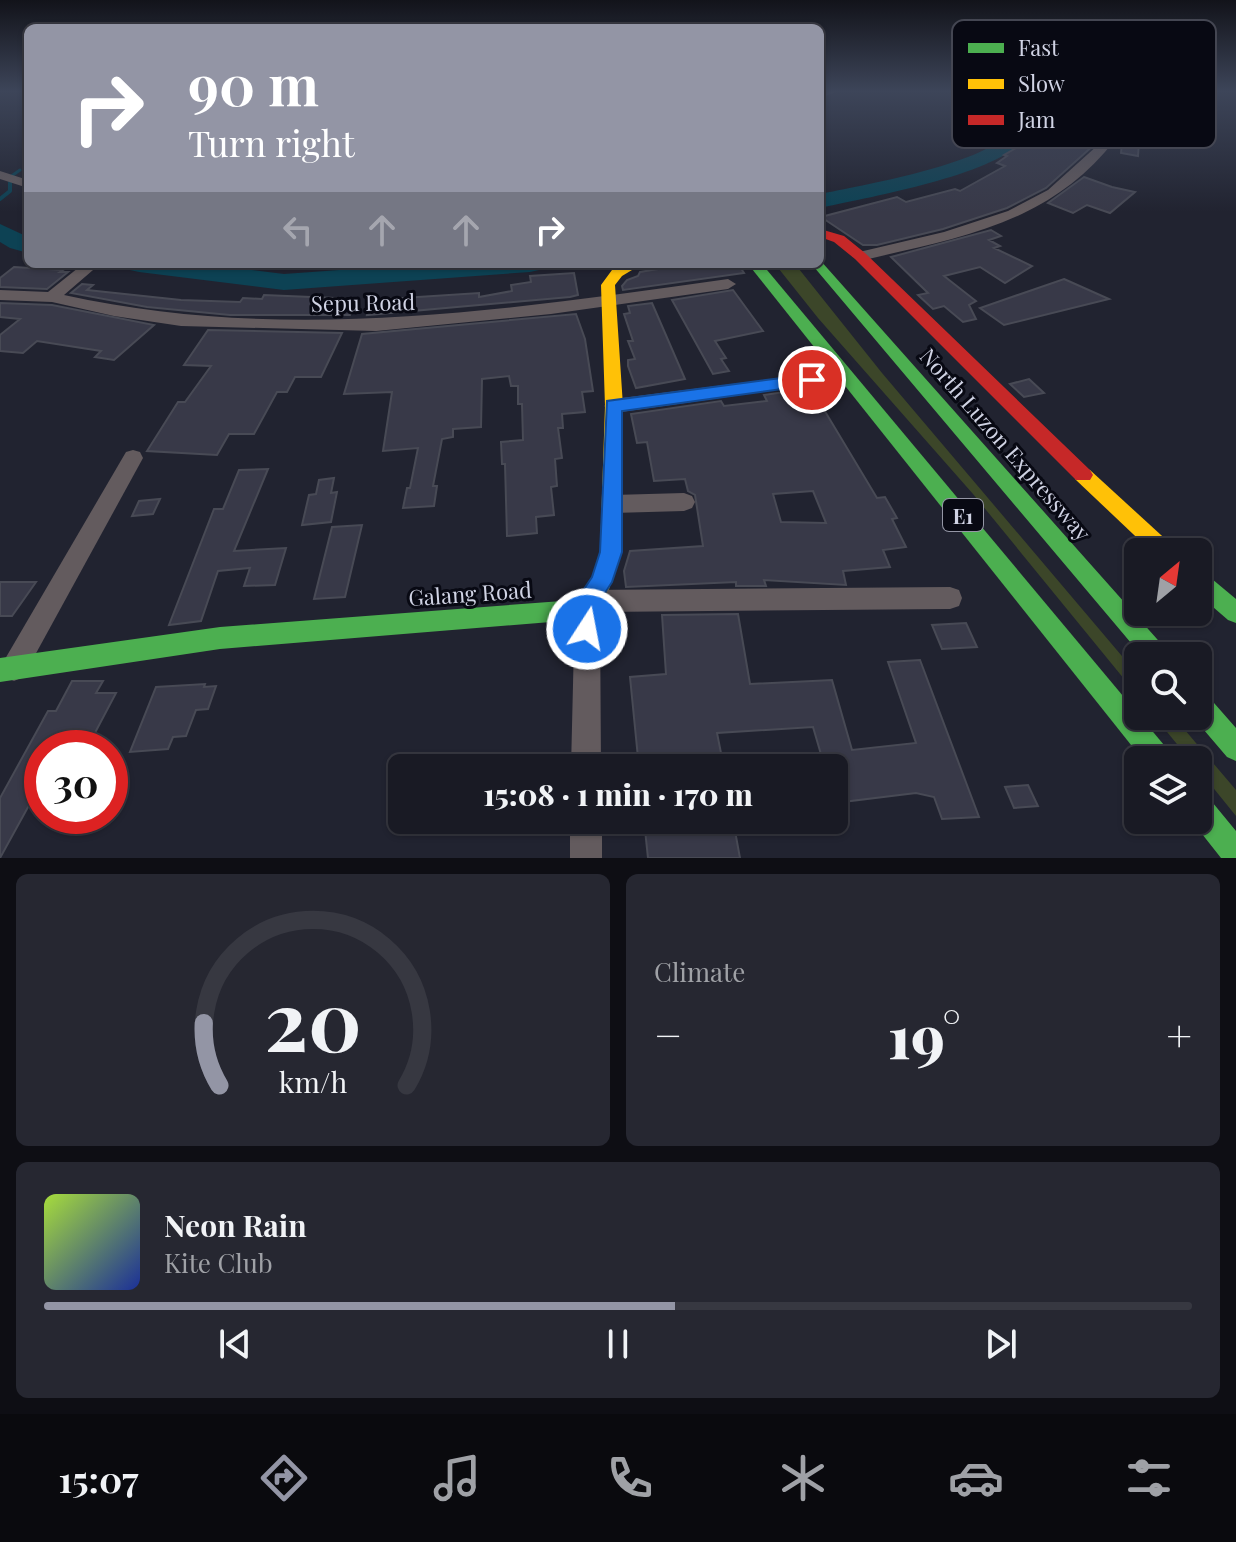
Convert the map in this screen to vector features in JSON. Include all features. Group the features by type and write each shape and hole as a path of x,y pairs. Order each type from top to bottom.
{"main road":[{"path":"824,234 839,239 860,256 1150,538"},
{"path":"587,601 601,582 611,552 614,406 608,285 629,268"},
{"name":"E1","path":"759,268 1149,746"},
{"name":"North Luzon Expressway","path":"822,268 1145,642"},
{"path":"1212,593 1236,613"},
{"name":"Galang Road","path":"7,669 220,638 563,611 587,601"},
{"path":"1212,720 1236,748"},
{"path":"1212,824 1236,854"}],"street":[{"path":"860,256 1015,213 1043,199 1102,148"},
{"path":"52,297 87,268"},
{"name":"Sepu Road","path":"0,295 52,297 114,311 181,321 361,326 434,322 728,284"},
{"path":"614,406 812,380"},
{"path":"7,669 133,458"},
{"path":"613,504 684,502"},
{"path":"586,754 587,601 950,598"},
{"path":"586,834 586,858"}],"green space":[{"path":"778,268 798,268 882,373 1124,658 1124,679 973,494 818,318"},
{"path":"1165,730 1185,730 1199,746 1179,746"},
{"path":"1212,762 1236,790 1236,816 1212,786"}],"building":[{"path":"1016,148 1091,148 1046,188 1007,208 943,229 877,245 863,245 824,219 824,216 897,197 906,202 955,189 960,191 1005,166 997,163 1007,156 1004,155"},
{"path":"1122,148 1139,148 1138,156 1121,153"},
{"path":"1084,177 1135,192 1110,213 1087,205 1073,213 1048,203"},
{"path":"991,230 1001,236 989,240 1000,246 994,248 1032,266 1005,283 980,267 944,276 976,301 969,305 976,319 963,322 944,306 933,309 918,295 928,293 891,257"},
{"path":"14,267 68,272 47,289 0,287 0,278"},
{"path":"664,268 741,268 744,273 623,290 622,286 627,280 640,272"},
{"path":"574,273 578,295 570,297 367,315 372,300 479,293 479,297 512,291 511,285 531,282 530,276"},
{"path":"1064,279 1109,299 1004,325 980,308"},
{"path":"82,284 93,285 87,290 181,300 240,302 243,298 262,299 264,295 358,299 350,315 230,315 147,307 71,293"},
{"path":"733,290 763,331 715,341 726,358 721,359 729,371 713,374 672,300"},
{"path":"0,303 52,305 154,325 114,360 95,357 101,351 37,341 23,353 0,351 0,335 20,319 0,317"},
{"path":"652,303 685,379 636,388 628,366 628,360 635,359 628,341 633,341 624,314 630,313 628,306"},
{"path":"576,314 585,339 593,391 582,392 585,412 562,414 563,428 558,428 562,458 555,459 557,486 551,487 554,515 536,517 537,533 507,536 505,464 502,464 501,442 523,440 522,404 518,404 518,386 511,386 509,376 482,379 481,427 453,429 453,437 442,439 433,486 437,486 434,506 403,508 418,448 383,451 392,392 344,394 362,334"},
{"path":"208,330 342,333 321,377 295,377 287,392 277,392 254,434 229,434 217,455 147,451 178,402 185,402 211,366 184,365"},
{"path":"1029,379 1044,393 1024,397 1010,384"},
{"path":"811,388 877,498 885,497 897,518 892,519 906,547 883,550 890,567 843,571 846,585 764,580 766,586 736,586 736,582 626,587 624,571 630,551 703,546 695,495 688,491 685,479 654,481 647,442 637,443 631,414 721,401 724,406 767,401 764,395","holes":["813,491 826,523 781,522 773,494"]},
{"path":"268,469 234,551 286,548 275,585 244,586 250,568 218,571 201,621 169,625 214,509 223,509 239,470"},
{"path":"334,478 331,493 337,492 331,522 302,525 309,495 316,494 319,480"},
{"path":"160,499 153,514 132,516 139,501"},
{"path":"362,525 345,597 314,599 332,527"},
{"path":"0,582 36,582 12,616 0,616"},
{"path":"738,614 750,684 832,680 852,750 916,743 888,662 920,660 979,817 942,819 934,797 916,793 848,801 848,754 821,754 813,727 717,733 721,754 638,754 630,677 666,674 662,615"},
{"path":"966,623 977,647 942,649 932,625"},
{"path":"72,681 103,681 96,693 116,693 96,730 38,730 48,711 56,711"},
{"path":"205,684 204,687 216,686 208,709 196,710 186,736 173,737 168,749 130,752 156,687"},
{"path":"24,754 24,814 0,858 0,798"},
{"path":"1028,785 1038,806 1014,808 1005,787"},
{"path":"645,834 736,834 740,858 648,858"}],"waterway":[{"path":"824,200 917,180 979,160 998,148"},
{"path":"0,199 10,191 10,177 20,170"},
{"path":"0,231 24,244"},
{"path":"171,268 284,282 475,268"}],"traffic: fast":[{"path":"758,268 1149,746"},
{"path":"822,268 1145,642"},
{"path":"1212,593 1236,613"},
{"path":"0,670 220,638 563,611 586,601"},
{"path":"1212,720 1236,748"},
{"path":"1212,824 1236,854"}],"traffic: slow":[{"path":"586,601 601,582 611,552 614,406 608,285 617,273 627,268"},
{"path":"1083,475 1151,538"}],"traffic: jam":[{"path":"824,234 839,239 860,256 1083,475"}],"route":[{"path":"587,629 587,601 601,582 611,552 614,406 812,380"}]}
